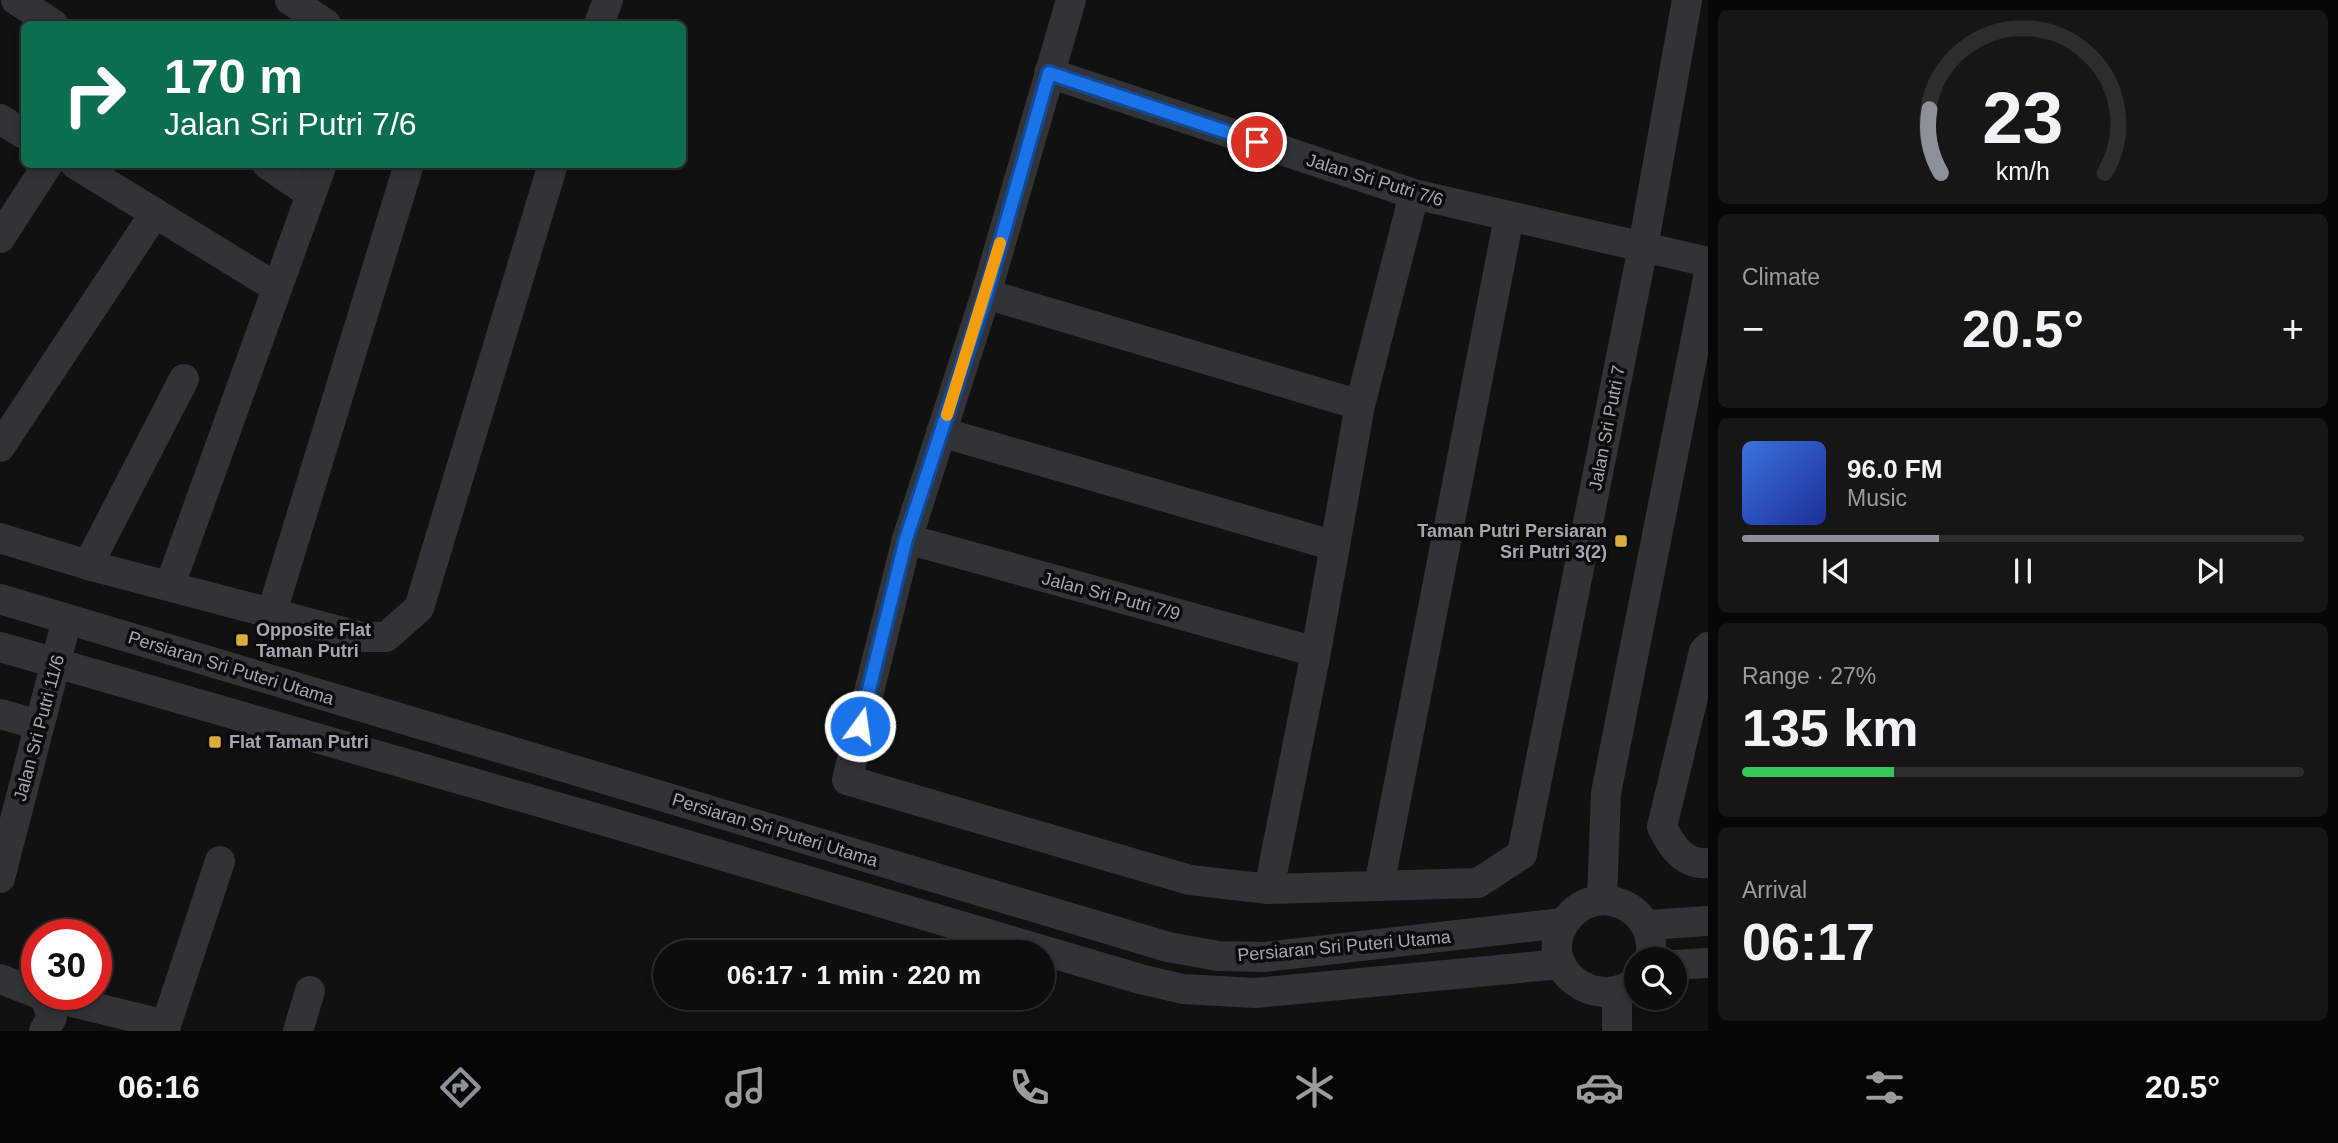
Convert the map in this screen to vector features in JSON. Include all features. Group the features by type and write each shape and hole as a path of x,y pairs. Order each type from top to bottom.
{"street":[{"path":"16,0 48,21"},
{"path":"290,0 322,21"},
{"path":"600,21 608,0"},
{"path":"1072,0 986,294 906,539 847,779 1190,880 1269,889 1379,886 1509,217"},
{"name":"Jalan Sri Putri 7","path":"1379,886 1478,883 1522,854 1643,247 1683,1"},
{"name":"Jalan Sri Putri 7/6","path":"1049,73 1414,194 1708,262"},
{"path":"0,119 21,132"},
{"path":"0,238 45,168"},
{"path":"81,168 278,288"},
{"path":"273,168 311,194"},
{"path":"170,585 321,168"},
{"path":"272,612 408,168"},
{"path":"0,538 88,565 377,639 386,637 419,608 543,169"},
{"path":"1269,889 1316,652 1360,405 1414,194"},
{"path":"0,447 155,214"},
{"path":"1602,899 1606,793 1708,278"},
{"path":"986,294 1360,405"},
{"path":"88,565 184,379"},
{"path":"941,432 1335,545"},
{"name":"Jalan Sri Putri 7/9","path":"906,539 1316,652"},
{"name":"Persiaran Sri Puteri Utama","path":"0,599 1168,947 1218,956 1264,957 1563,923"},
{"name":"Jalan Sri Putri 11/6","path":"2,864 67,619"},
{"path":"0,647 602,820 1026,946 1183,989 1255,993 1561,964"},
{"path":"1708,647 1704,651 1695,743 1662,827 1682,858 1698,864 1708,863"},
{"path":"0,714 39,725"},
{"path":"99,1010 165,1028 219,861"},
{"path":"1624,987 1590,991 1578,985 1561,964 1558,943 1563,923 1573,911 1587,902 1602,899 1620,901 1636,911 1647,925 1652,947"},
{"path":"1647,925 1708,922"},
{"path":"1687,964 1708,963"},
{"path":"0,979 21,987"},
{"path":"298,1031 310,992"},
{"path":"1617,1031 1624,997"},
{"path":"44,1031 52,1017 48,1010"}],"slow traffic":[{"path":"947,415 1000,243"}],"place":[{"name":"Taman Putri Persiaran Sri Putri 3(2)","path":"1621,541"},
{"name":"Opposite Flat Taman Putri","path":"242,640"},
{"name":"Flat Taman Putri","path":"215,742"}],"route":[{"path":"860,726 906,539 986,294 1049,73 1257,142"}]}
